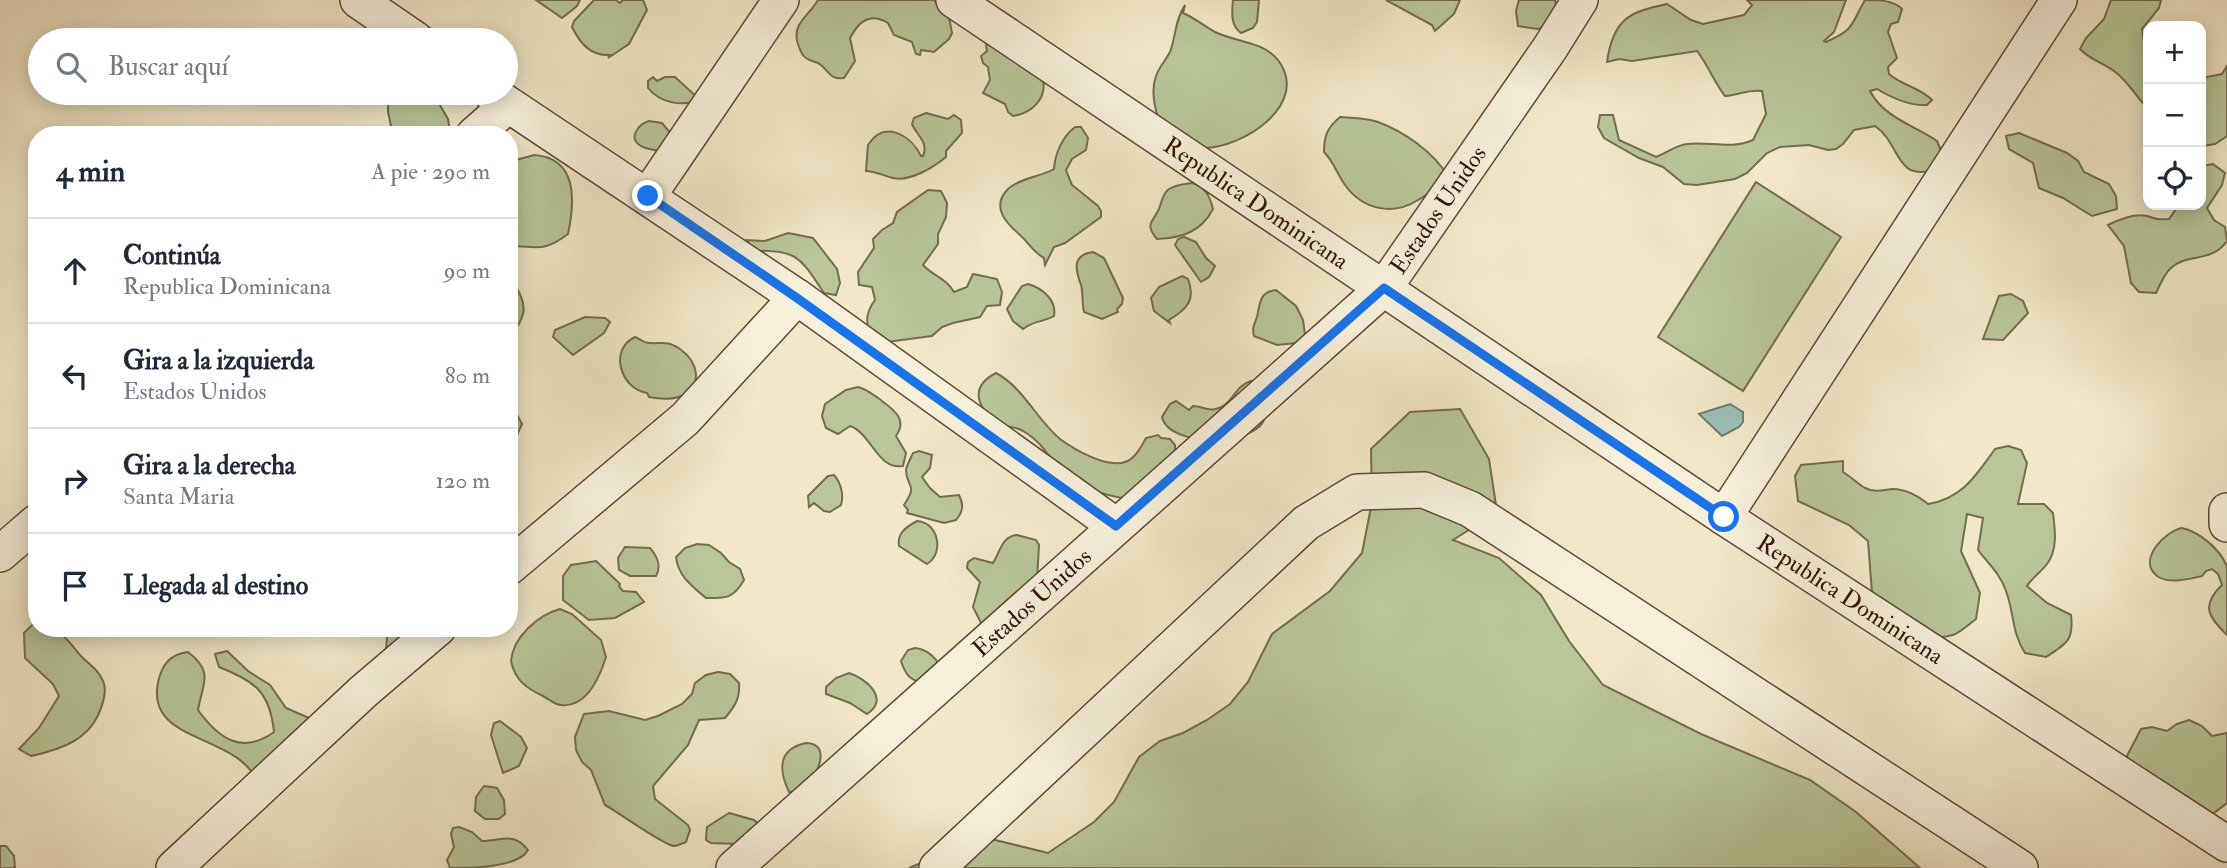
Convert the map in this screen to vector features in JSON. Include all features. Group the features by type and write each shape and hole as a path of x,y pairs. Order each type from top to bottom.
{"street":[{"path":"358,0 399,28"},
{"path":"648,196 781,0"},
{"name":"Republica Dominicana","path":"954,0 1724,517 2227,844"},
{"name":"Estados Unidos","path":"734,868 1384,288 1550,48 1580,0"},
{"path":"1724,517 2059,0"},
{"path":"480,126 496,105"},
{"path":"509,105 797,298 1116,526"},
{"path":"518,559 685,419 797,298"},
{"path":"937,868 1306,523 1357,492 1423,490 1470,509 2020,868"},
{"path":"2227,511 2227,524"},
{"path":"0,554 28,530"},
{"path":"174,868 364,691 427,637"}],"green space":[{"path":"536,0 580,0 577,6 562,18"},
{"path":"594,0 616,0 620,3 623,0 643,0 647,10 629,44 608,58 610,55 591,51 586,47 572,27 574,21"},
{"path":"818,0 934,0 949,17 952,33 934,52 921,50 920,55 916,54 912,42 894,35 888,23 870,18 857,27 850,38 855,61 844,78 836,78 819,64 804,57 796,37 799,26"},
{"path":"1233,0 1259,0 1257,22 1253,28 1241,33 1237,30 1232,18"},
{"path":"1386,0 1460,0 1454,14 1435,31 1432,25"},
{"path":"1519,0 1555,0 1557,10 1551,25 1538,29 1518,26 1516,11"},
{"path":"1747,0 1846,0 1834,32 1824,41 1826,42 1847,30 1865,0 1890,2 1902,9 1898,22 1891,24 1888,32 1897,58 1888,67 1889,74 1932,100 1927,105 1907,103 1877,89 1870,91 1891,114 1937,141 1942,153 1933,170 1921,172 1905,166 1890,142 1875,126 1854,130 1836,149 1828,150 1809,145 1780,147 1767,153 1747,173 1735,179 1697,185 1684,184 1663,167 1639,158 1604,138 1598,127 1600,115 1613,115 1619,140 1656,157 1683,145 1728,145 1753,140 1766,114 1762,91 1725,96 1697,51 1607,62 1613,36 1618,27 1632,15 1667,4 1691,20 1703,24 1744,15 1752,5"},
{"path":"2111,0 2161,0 2159,8 2148,21 2143,21 2143,103 2119,75 2080,49 2086,38 2104,19"},
{"path":"1185,5 1183,13 1215,32 1265,49 1278,60 1286,76 1286,92 1279,107 1268,120 1253,132 1220,146 1199,148 1163,136 1157,114 1154,83 1170,52 1179,16"},
{"path":"991,40 1043,79 1040,99 1026,112 1013,116 1005,104 983,93 990,80 988,67 981,56 987,51 986,45"},
{"path":"2227,66 2227,136 2215,144 2206,146 2206,77 2222,74"},
{"path":"653,77 657,81 665,77 675,77 699,99 685,103 664,100 648,88 648,81"},
{"path":"388,105 440,105 449,126 391,126"},
{"path":"926,113 948,119 954,115 961,120 962,133 946,151 946,157 907,178 893,178 866,171 868,145 881,133 904,136 923,156 925,147 912,124 914,118"},
{"path":"1340,117 1373,121 1398,131 1426,151 1448,176 1431,192 1408,205 1389,209 1369,205 1345,185 1324,152 1327,133"},
{"path":"649,121 662,123 673,136 658,151 643,147 635,139 638,128"},
{"path":"1075,127 1081,127 1088,138 1086,150 1072,159 1066,170 1072,185 1098,206 1101,217 1065,243 1054,247 1045,265 1044,258 1002,215 1000,202 1013,185 1054,169 1060,146"},
{"path":"2019,133 2067,153 2078,161 2084,172 2109,184 2116,196 2117,209 2092,216 2063,198 2039,188 2033,163 2009,149 2006,136"},
{"path":"534,155 548,158 559,164 566,173 572,195 568,234 552,244 518,246 518,159"},
{"path":"2213,164 2225,173 2222,185 2207,208 2214,220 2225,227 2227,241 2214,253 2185,260 2171,268 2156,293 2139,292 2131,283 2124,246 2108,225 2137,215 2169,219 2175,210 2206,210 2206,165"},
{"path":"1756,182 1841,237 1743,391 1658,337"},
{"path":"1191,183 1206,192 1213,209 1203,223 1190,232 1157,239 1150,226 1165,193 1174,187"},
{"path":"928,190 941,191 947,203 946,217 938,234 938,244 923,265 947,283 954,292 967,287 973,274 997,279 1002,292 1000,305 987,306 980,317 942,327 932,336 879,343 869,335 867,325 868,312 875,300 872,287 859,285 858,272 874,248 873,239 893,223 897,212"},
{"path":"788,233 813,238 837,269 840,283 836,295 824,293 797,258 780,252 754,251 747,240 765,241"},
{"path":"1184,237 1196,242 1215,266 1209,277 1201,282 1175,245 1178,239"},
{"path":"1093,252 1104,258 1123,298 1118,312 1102,319 1084,312 1082,288 1077,274 1078,260 1081,256"},
{"path":"1182,276 1188,279 1190,298 1185,308 1169,320 1170,323 1154,311 1151,298 1159,287"},
{"path":"1028,284 1038,288 1051,300 1054,316 1023,329 1013,321 1007,309 1022,286"},
{"path":"518,290 524,307 518,325"},
{"path":"1276,290 1296,306 1303,320 1306,342 1277,345 1254,336 1261,299 1266,293"},
{"path":"2011,294 2023,301 2028,313 2003,340 1983,339 1999,296"},
{"path":"585,317 605,318 610,322 604,333 573,355 553,337 555,330"},
{"path":"635,337 647,343 671,344 686,354 696,374 696,380 688,392 673,398 649,397 647,393 630,384 621,368 620,359 627,343"},
{"path":"996,373 1022,395 1060,439 1082,453 1109,462 1125,462 1135,455 1146,438 1158,435 1170,439 1175,445 1175,459 1128,499 1083,486 1057,472 1044,449 1029,435 994,419 982,407 979,400 981,386"},
{"path":"1251,381 1257,384 1265,416 1260,426 1249,433 1233,438 1197,439 1181,435 1168,427 1162,417 1170,404 1176,401 1189,410 1193,406 1209,409 1221,407"},
{"path":"858,387 868,391 897,414 900,424 896,436 906,453 903,466 887,463 858,430 850,426 838,434 826,428 822,416 825,404 846,390"},
{"path":"1460,409 1489,459 1497,512 1453,540 1499,558 1541,595 1569,641 1603,685 1701,734 1810,780 1856,812 1920,868 909,868 983,837 1048,853 1094,822 1114,802 1139,757 1160,741 1183,733 1230,704 1248,682 1272,634 1330,591 1362,553 1372,502 1371,449 1410,412"},
{"path":"518,417 522,424 518,433"},
{"path":"2008,446 2021,450 2027,463 2018,504 2044,504 2053,513 2053,552 2047,564 2027,586 2047,603 2071,615 2072,624 2067,641 2046,657 2025,653 2021,646 2004,585 1978,550 1983,518 1967,514 1961,551 1980,593 1976,619 1956,634 1929,636 1908,626 1872,593 1868,541 1849,525 1798,501 1795,476 1801,465 1843,461 1843,472 1869,490 1903,490 1928,504 1940,501 1951,497 1968,484 1995,449"},
{"path":"919,451 932,455 930,468 922,477 930,488 940,497 959,495 962,508 956,520 944,523 907,513 904,505 911,489 906,470 913,453"},
{"path":"834,475 841,489 841,505 830,512 814,503 809,507 808,496 828,476"},
{"path":"917,521 930,527 937,539 936,553 927,564 899,546 899,537 903,531"},
{"path":"2182,528 2196,533 2209,543 2220,554 2227,567 2227,635 2212,617 2209,605 2222,585 2218,574 2212,569 2202,576 2170,580 2158,577 2151,567 2152,553 2162,539"},
{"path":"1017,535 1036,540 1039,545 1036,598 985,631 973,607 980,582 967,568 968,562 974,558 993,563 1005,541"},
{"path":"697,544 709,545 740,569 744,580 732,594 706,598 683,575 676,557 685,548"},
{"path":"625,547 650,548 658,561 656,576 630,576 619,570 618,558"},
{"path":"596,561 620,584 623,591 636,592 644,602 615,618 589,620 563,600 563,576 571,565"},
{"path":"560,609 572,614 601,640 606,657 591,689 570,705 556,704 526,686 515,673 511,661 516,644 528,628 543,616"},
{"path":"28,629 28,637 65,637 98,672 104,682 105,692 97,717 84,734 65,746 31,756 19,749 39,728 59,696 53,684 25,658 24,633"},
{"path":"387,637 406,637 386,650"},
{"path":"915,648 929,654 940,666 923,682 908,676 901,661 908,650"},
{"path":"227,651 248,671 270,685 286,708 309,718 257,781 246,765 229,753 175,726 163,714 157,697 160,675 167,662 178,654 188,652 204,672 198,710 214,729 241,743 262,739 274,732 269,707 258,690 242,677 219,667 215,654"},
{"path":"718,672 730,674 739,683 739,694 734,706 725,718 699,720 688,745 653,786 655,799 688,825 690,830 686,842 669,845 605,805 591,770 582,762 576,750 575,737 584,714 609,711 645,720 658,716 682,704 692,694 695,683 706,675"},
{"path":"849,673 869,685 876,696 874,708 867,714 850,703 826,694 826,687 836,678"},
{"path":"2189,720 2202,726 2212,736 2227,733 2227,803 2210,816 2126,758 2141,729 2152,727 2167,731"},
{"path":"500,721 521,737 527,748 519,766 503,773 491,735 494,723"},
{"path":"806,743 819,749 820,764 806,786 799,791 789,792 782,769 785,756 790,750"},
{"path":"484,786 497,788 504,800 505,814 499,819 485,819 475,811 476,797"},
{"path":"729,813 754,820 764,829 737,844 711,843 706,840 707,827"},
{"path":"459,827 472,832 482,841 507,838 523,844 528,850 523,856 504,864 450,868 447,860 454,847 451,834 453,828"},
{"path":"0,846 6,846 14,856 15,868 0,868"}],"water":[{"path":"1730,404 1743,412 1743,422 1722,436 1699,414"}],"route":[{"path":"648,196 797,298 1116,526 1384,288 1724,517"}]}
